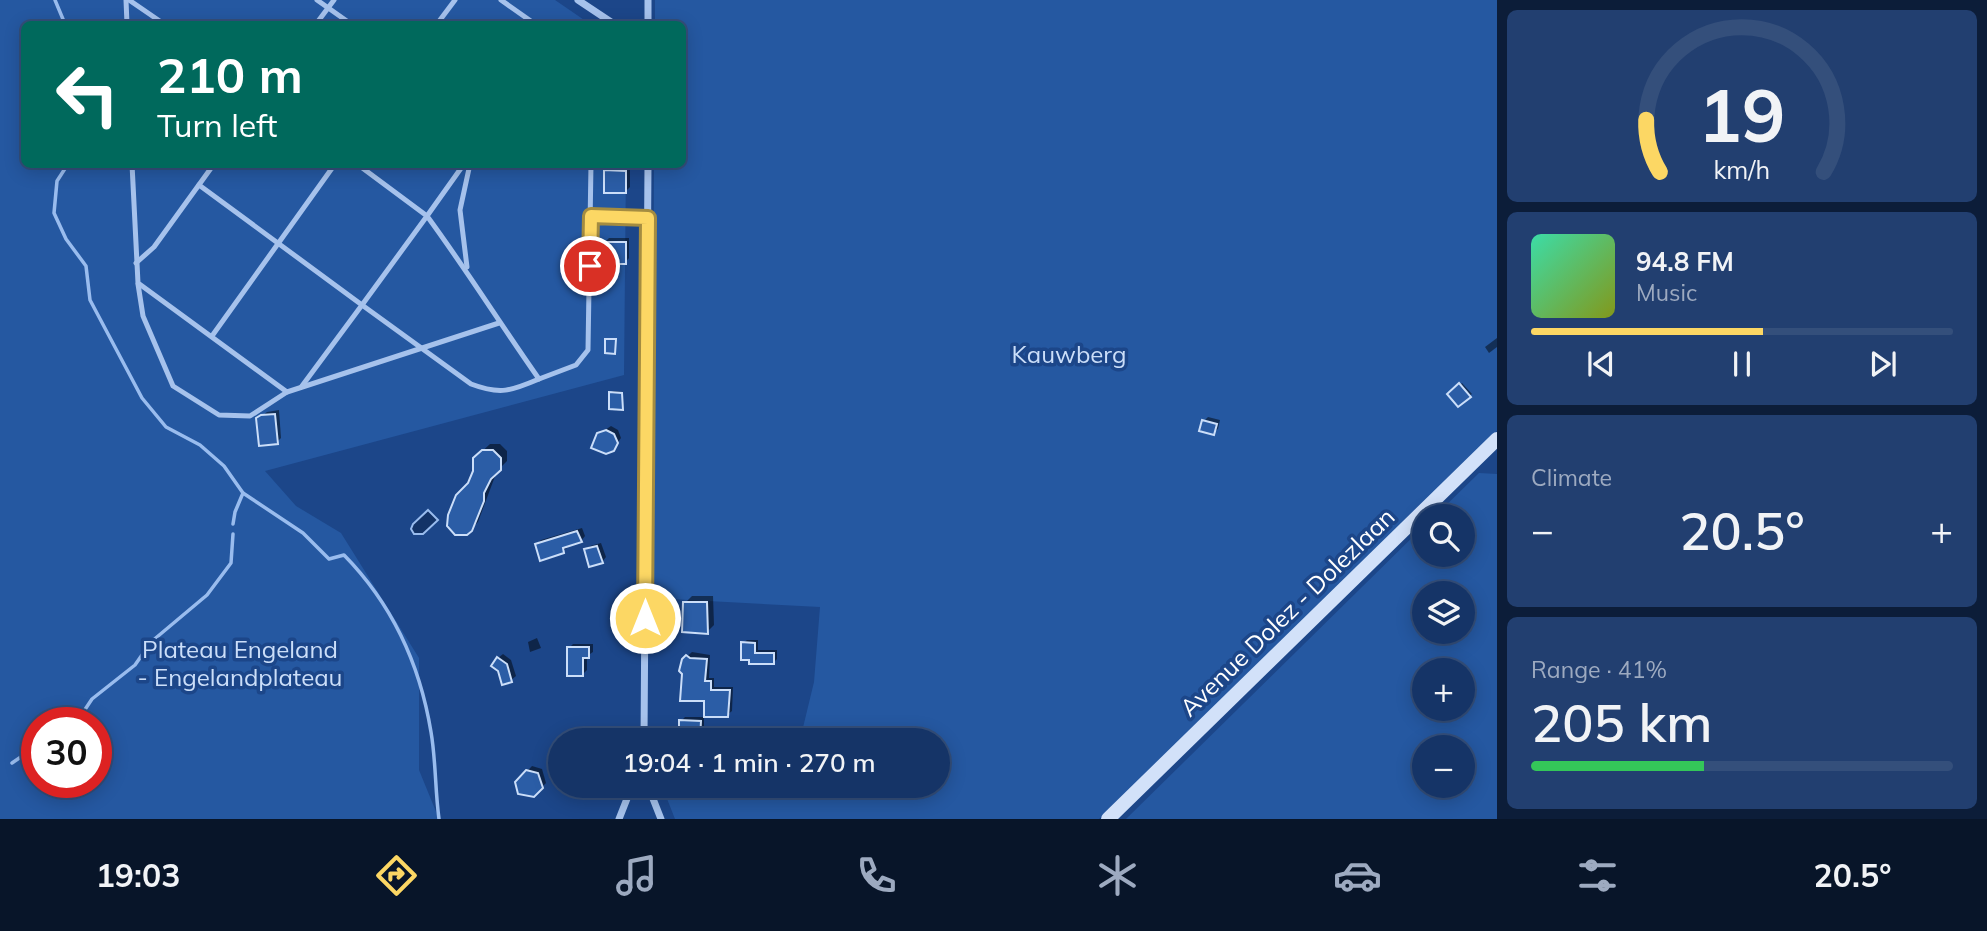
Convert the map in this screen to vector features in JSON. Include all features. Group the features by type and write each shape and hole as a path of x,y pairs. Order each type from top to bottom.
{"street":[{"path":"578,0 610,21"},
{"path":"648,0 648,21"},
{"path":"644,728 648,168"},
{"name":"Avenue Dolez - Dolezlaan","path":"1108,819 1497,439"},
{"path":"619,819 627,798"},
{"path":"652,798 660,819"}],"lane":[{"path":"127,21 128,0"},
{"path":"128,0 160,21"},
{"path":"317,0 347,21"},
{"path":"318,21 334,0"},
{"path":"439,21 455,0"},
{"path":"501,0 531,21"},
{"path":"132,168 136,263 143,316 173,386 219,415 250,416 287,392 302,386 499,323"},
{"path":"136,263 154,247 211,168"},
{"path":"212,336 332,168"},
{"path":"362,168 427,216 467,270 499,323 539,379"},
{"path":"302,386 461,168"},
{"path":"467,270 460,210 469,168"},
{"path":"199,185 471,384 504,392 576,365 588,350 591,168"},
{"path":"591,216 648,218"},
{"path":"138,283 287,392"}],"green space":[{"name":"Plateau Engeland - Engelandplateau","path":"0,0 555,0 586,21 21,21 21,168 626,168 624,375 265,471 296,506 341,533 419,658 419,770 439,819 0,819"},
{"name":"Kauwberg","path":"655,0 1497,0 1497,431 1422,504 1412,504 1412,514 1099,819 675,819 667,798 950,798 950,728 803,728 814,682 820,607 652,598 654,168 686,168 686,21 655,21"},
{"path":"1479,473 1497,474 1497,819 1126,819 1412,538 1412,567 1475,567 1475,504 1447,504"}],"shaded area":[{"path":"428,510 438,520 423,534 414,534 411,529 413,524"}],"building":[{"path":"604,170 626,171 626,193 604,193"},
{"path":"603,242 626,242 626,264 603,264"},
{"path":"605,339 616,339 615,354 605,353"},
{"path":"1459,383 1471,397 1458,407 1447,394"},
{"path":"609,392 622,393 623,410 609,409"},
{"path":"275,414 278,444 259,446 256,418"},
{"path":"1202,420 1217,424 1214,435 1199,431"},
{"path":"606,430 614,434 618,443 614,451 606,454 591,448 597,433"},
{"path":"482,450 493,450 501,458 501,470 491,479 484,493 484,501 472,531 467,535 455,535 447,526 448,515 456,495 468,483 473,471 473,458"},
{"path":"577,531 582,542 563,548 564,553 540,561 535,544"},
{"path":"597,546 603,563 589,567 584,549"},
{"path":"683,602 707,602 708,634 682,632"},
{"path":"741,642 755,643 755,653 774,653 774,664 749,664 749,660 741,660"},
{"path":"567,647 589,647 589,658 583,658 583,676 567,676"},
{"path":"686,655 690,658 707,659 705,681 711,681 711,690 730,690 728,717 704,717 704,701 680,701 682,674 679,671"},
{"path":"497,657 507,664 512,682 502,685 498,671 491,666"},
{"path":"679,720 701,721 701,728 679,728"},
{"path":"526,770 538,773 543,788 534,797 518,794 515,782"}],"waterway":[{"path":"55,0 64,21"},
{"path":"65,168 57,181 54,213 66,239 86,266 90,300 142,398 166,427 200,445 224,466 243,493 303,533 329,559 344,555 390,615 411,659 426,707 433,743 439,819"},
{"path":"233,524 243,493"},
{"path":"87,707 92,699 135,665 151,642 207,595 231,563 233,534"},
{"path":"12,763 21,757"}],"route":[{"path":"590,266 591,216 648,218 645,618"}]}
